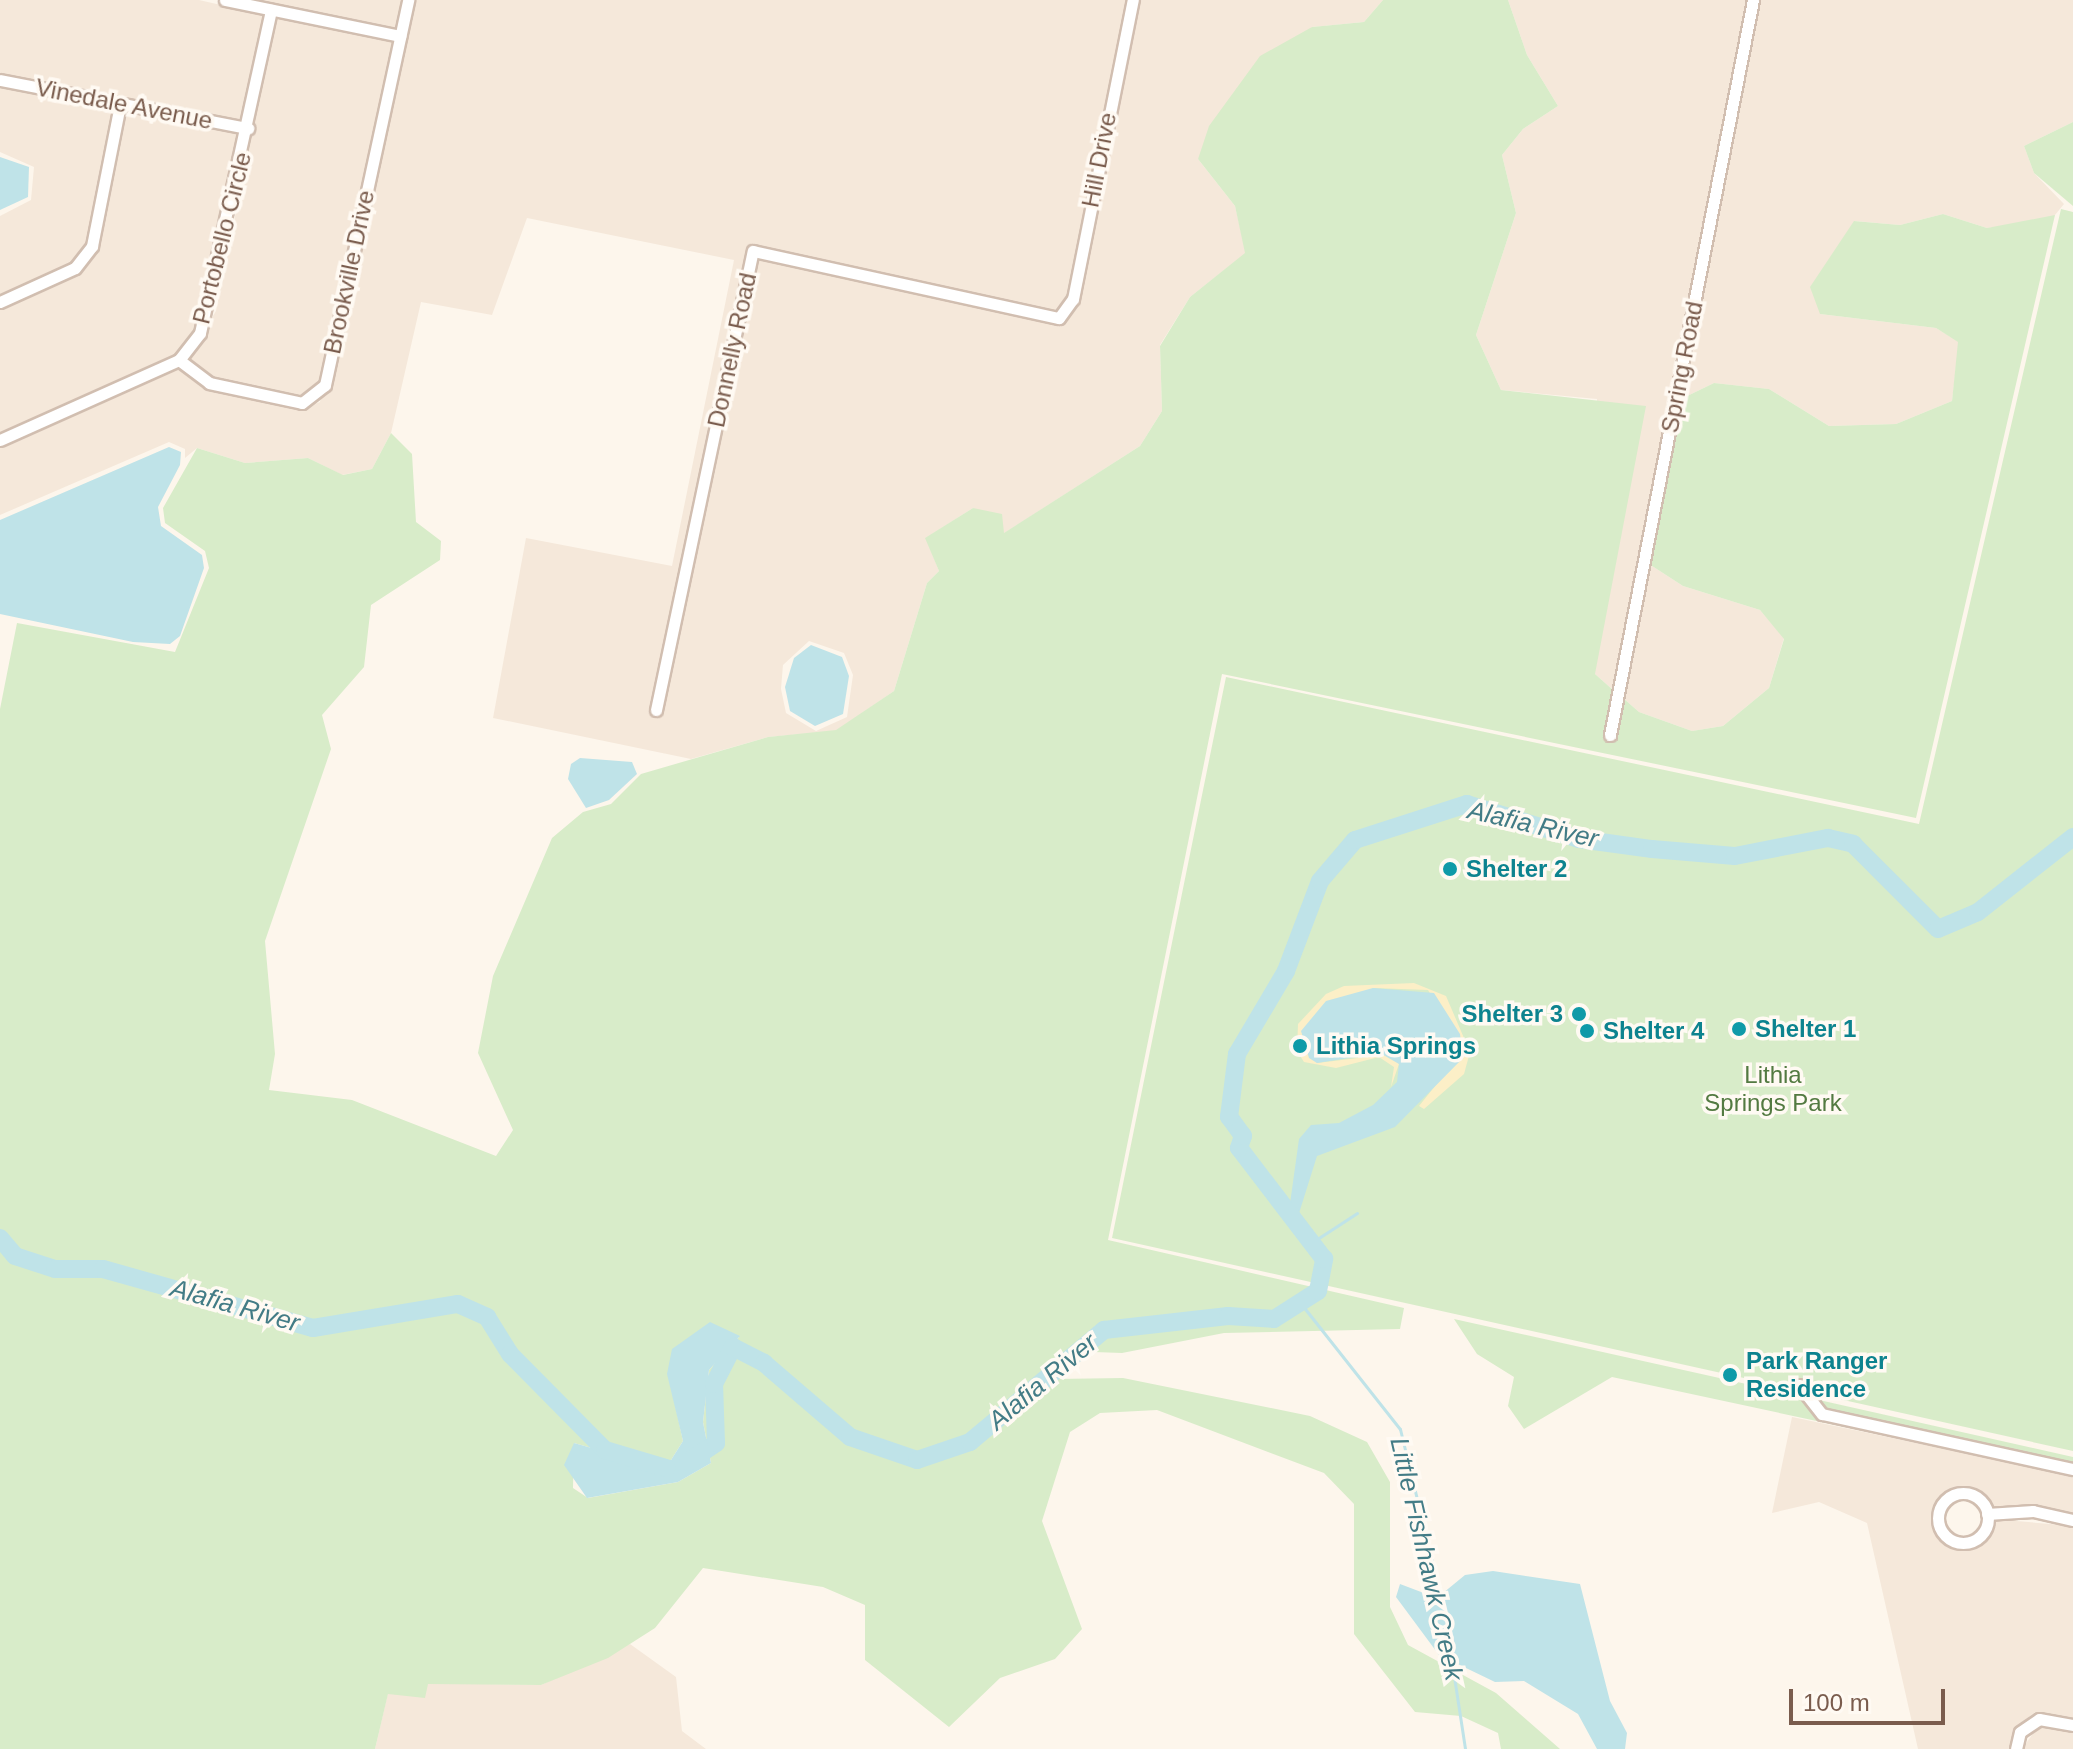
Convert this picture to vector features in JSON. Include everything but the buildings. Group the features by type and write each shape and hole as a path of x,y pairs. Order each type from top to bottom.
{"street":[{"path":"225,0 400,36"},
{"name":"Brookville Drive","path":"179,360 209,383 302,403 316,398 408,0"},
{"name":"Hill Drive","path":"1059,318 1073,299 1133,0"},
{"name":"Spring Road","path":"1610,735 1753,0"},
{"name":"Portobello Circle","path":"179,360 210,310 271,10"},
{"name":"Vinedale Avenue","path":"0,80 248,128"},
{"path":"0,302 75,268 92,246 120,104"},
{"name":"Donnelly Road","path":"656,710 753,251 1059,318"},
{"path":"0,440 179,360"},
{"path":"1799,1385 1822,1414 2073,1469"},
{"path":"1958,1494 1976,1497 1987,1514 1984,1532 1972,1541 1953,1540 1939,1525 1943,1505 1958,1494"},
{"path":"1987,1514 2033,1511 2073,1520"},
{"path":"2016,1749 2020,1732 2039,1719 2073,1725"}],"shaded area":[{"path":"0,0 199,0 265,15 244,121 0,73"},
{"path":"253,0 403,0 396,29"},
{"path":"414,0 1127,0 1068,296 1057,311 754,245 748,250 649,714 659,716 757,258 1063,325 1079,300 1140,0 1383,0 1364,22 1312,27 1198,159 1235,206 1246,253 1190,297 1160,345 1162,411 1140,446 1003,534 973,508 926,538 939,571 927,583 894,691 836,731 768,737 691,759 493,718 526,538 672,566 734,260 527,218 492,315 421,302 391,433 372,469 342,475 308,458 245,463 197,448 185,458 185,449 169,442 0,515 0,446 178,367 208,389 301,409 320,402","holes":["809,641 844,653 853,675 847,717 816,731 786,713 781,689 783,665"]},
{"path":"1508,0 1748,0 1613,690 1595,674 1597,399 1501,390 1476,335 1516,213 1502,155 1523,129 1558,106 1527,55"},
{"path":"1759,0 2073,0 2073,122 2024,146 2034,173 2064,204 2050,221 1987,228 1943,214 1900,225 1855,221 1832,257 1820,314 1936,328 1959,342 1952,401 1896,424 1829,426 1769,389 1714,383 1681,399"},
{"path":"275,17 393,41 320,382 302,397 211,377 187,359 216,311"},
{"path":"0,86 113,109 87,243 72,263 0,296 0,216 31,200 34,167 0,152"},
{"path":"124,111 242,133 196,330 176,355 0,433 0,308 77,273 97,250"},
{"path":"1649,564 1683,586 1760,610 1784,638 1769,688 1723,726 1692,731 1639,712 1623,698"},
{"path":"1792,1417 2073,1476 2073,1514 1991,1507 1966,1488 1943,1496 1933,1517 1941,1539 1963,1549 1981,1542 1993,1519 2073,1526 2073,1718 2035,1712 2017,1727 2011,1749 1918,1749 1867,1523 1819,1502 1772,1513"},
{"path":"630,1644 676,1677 682,1731 706,1749 375,1749 388,1693 428,1683 541,1685"},
{"path":"2039,1725 2073,1731 2073,1749 2022,1749"}],"green space":[{"path":"1383,0 1508,0 1527,55 1558,106 1523,129 1502,155 1516,213 1476,335 1501,390 1646,406 1595,674 1613,690 1604,740 1614,741 1623,698 1639,712 1692,731 1723,726 1769,688 1784,639 1760,610 1683,586 1649,564 1681,399 1714,383 1769,389 1829,426 1896,424 1952,401 1958,342 1936,328 1820,314 1810,287 1854,221 1900,225 1943,214 1987,228 2055,215 1916,818 1222,674 1108,1240 1404,1308 1400,1329 1224,1333 1122,1353 1066,1351 1056,1379 1123,1378 1310,1416 1367,1442 1390,1482 1390,1607 1408,1645 1496,1693 1560,1749 1501,1749 1498,1733 1461,1716 1415,1712 1354,1634 1354,1504 1324,1473 1157,1410 1100,1413 1070,1432 1042,1521 1082,1629 1055,1659 1000,1678 949,1727 865,1660 865,1605 823,1587 703,1568 655,1628 608,1658 541,1685 428,1684 425,1698 388,1694 375,1749 0,1749 0,709 17,623 175,652 209,568 205,551 165,523 163,508 197,448 245,463 308,458 343,475 372,469 391,433 412,454 416,522 441,541 440,560 371,605 364,667 322,715 331,749 265,941 275,1054 269,1090 352,1100 496,1156 513,1130 478,1053 493,976 552,838 583,812 611,804 641,774 768,737 836,730 894,691 927,583 939,571 925,538 973,508 1002,514 1004,533 1140,446 1162,411 1160,346 1190,297 1245,253 1235,206 1198,159 1209,126 1260,56 1312,27 1364,22","holes":["710,1323 739,1337 709,1370 703,1422 711,1463 678,1482 588,1498 573,1488 574,1443 638,1461 671,1460 683,1441 672,1391"]},
{"path":"2073,122 2073,206 2034,173 2024,146"},
{"name":"Lithia Springs Park","path":"2061,209 2073,212 2073,1451 1112,1238 1226,677 1919,824"},
{"path":"1454,1319 1800,1396 1821,1420 2073,1476 1612,1377 1524,1429 1508,1406 1514,1377 1477,1354"},
{"path":"1819,1400 2073,1457 2073,1463 1825,1408"}],"sand":[{"path":"1414,983 1446,996 1470,1052 1464,1074 1424,1109 1419,1106 1464,1050 1428,990 1373,988 1301,1043 1317,1063 1391,1054 1399,1064 1391,1087 1394,1067 1379,1057 1336,1068 1304,1062 1297,1051 1298,1024 1326,994 1344,986"}],"water":[{"path":"0,157 29,167 28,197 0,210"},
{"path":"169,447 181,452 180,465 158,507 161,526 202,555 204,568 180,636 170,644 133,642 0,614 0,520"},
{"path":"811,645 842,657 849,676 843,714 815,726 790,711 785,687 794,658"},
{"path":"580,758 632,762 637,774 609,800 586,808 568,779 571,764"},
{"path":"1373,988 1434,993 1460,1034 1463,1058 1395,1127 1317,1156 1295,1226 1288,1218 1299,1139 1311,1125 1339,1123 1373,1105 1397,1082 1399,1064 1380,1053 1317,1063 1309,1058 1301,1031 1326,1001"},
{"path":"710,1322 740,1336 709,1370 703,1422 711,1463 678,1482 587,1498 564,1465 574,1443 638,1461 671,1460 683,1441 667,1374 672,1349"},
{"path":"1493,1571 1580,1584 1610,1701 1627,1733 1625,1749 1597,1749 1578,1714 1524,1681 1495,1682 1439,1655 1396,1597 1400,1584 1437,1598 1465,1575"}],"waterway":[{"name":"Alafia River","path":"688,1462 716,1443 714,1384 733,1347 764,1363 850,1437 917,1460 970,1442 1104,1330 1228,1316 1274,1319 1318,1291 1324,1259 1239,1148 1243,1136 1229,1117 1237,1054 1286,971 1320,881 1355,840 1467,804 1579,839 1652,849 1735,856 1828,838 1853,844 1938,929 1978,912 2073,837"},
{"path":"1311,1243 1357,1213"},
{"name":"Alafia River","path":"0,1238 15,1256 55,1269 103,1269 313,1328 458,1304 487,1317 510,1354 605,1450 666,1468"},
{"name":"Little Fishhawk Creek","path":"1302,1305 1400,1429 1441,1598"},
{"name":"Little Fishhawk Creek","path":"1451,1657 1465,1749"}],"place":[{"name":"Shelter 2","path":"1450,869"},
{"name":"Shelter 3","path":"1579,1014"},
{"name":"Shelter 1","path":"1739,1029"},
{"name":"Shelter 4","path":"1587,1031"},
{"name":"Lithia Springs","path":"1300,1046"},
{"name":"Park Ranger Residence","path":"1730,1375"}]}
